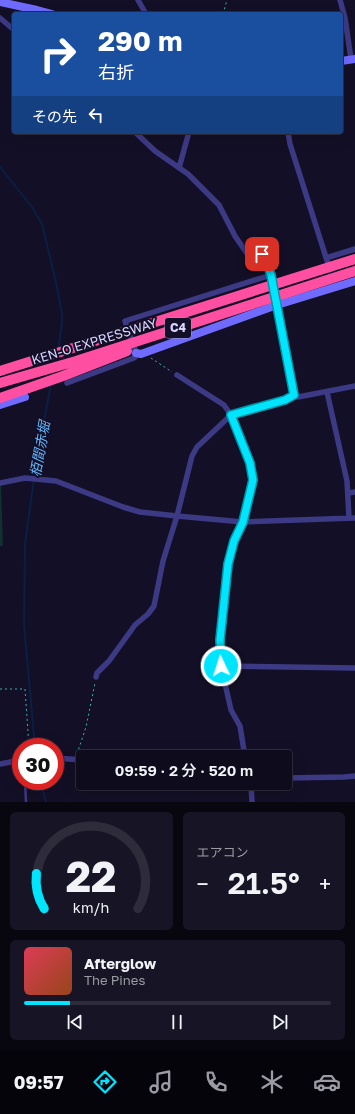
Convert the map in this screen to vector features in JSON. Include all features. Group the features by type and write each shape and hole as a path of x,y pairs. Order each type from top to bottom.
{"highway":[{"name":"KEN-O EXPRESSWAY","path":"0,371 355,259"},
{"name":"KEN-O EXPRESSWAY","path":"0,384 355,271"},
{"path":"0,398 99,362 188,325"}],"street":[{"path":"138,0 145,12"},
{"path":"340,0 353,59 343,61"},
{"path":"4,2 44,12"},
{"path":"0,18 12,28"},
{"path":"137,134 155,151 188,174 219,205 235,236 248,255 264,255 271,275 294,395"},
{"path":"179,168 188,134"},
{"path":"288,134 290,144 336,287"},
{"path":"326,258 355,249"},
{"path":"67,383 134,358 136,353 125,321 271,275"},
{"path":"136,353 140,354 148,352 277,305 355,281"},
{"path":"178,375 224,405 231,415 250,463 253,480 243,522 232,547 227,570 220,640 221,666 231,710 240,726 244,750"},
{"path":"96,678 98,673 109,661 135,625 152,610 163,561 177,516 193,453 199,444 231,415 285,400 294,395 298,397 355,386"},
{"path":"0,483 25,478 41,479 56,482 140,512 177,516 243,522 352,518 347,482 328,392"},
{"path":"0,405 25,396"},
{"path":"348,493 355,492"},
{"path":"221,666 355,668"},
{"path":"64,759 75,760"},
{"path":"0,764 12,762"},
{"path":"292,778 355,776"},
{"path":"251,790 252,802"}],"lane":[{"path":"25,790 26,802"}],"path":[{"path":"224,12 227,0"},
{"path":"148,352 151,358 178,375"},
{"path":"75,760 86,727 96,678"},
{"path":"0,689 25,689 28,738"}],"green space":[{"path":"1,486 3,546 0,546"}],"waterway":[{"name":"栢間赤堀","path":"0,167 32,207 42,224 62,314 58,349"},
{"name":"栢間赤堀","path":"34,738 24,624 25,544 35,472 51,383"},
{"name":"栢間赤堀","path":"43,790 46,802"}],"route":[{"path":"221,666 220,640 228,564 234,541 243,522 253,480 250,463 231,415 285,400 294,395 271,275 264,255 262,254"}]}
